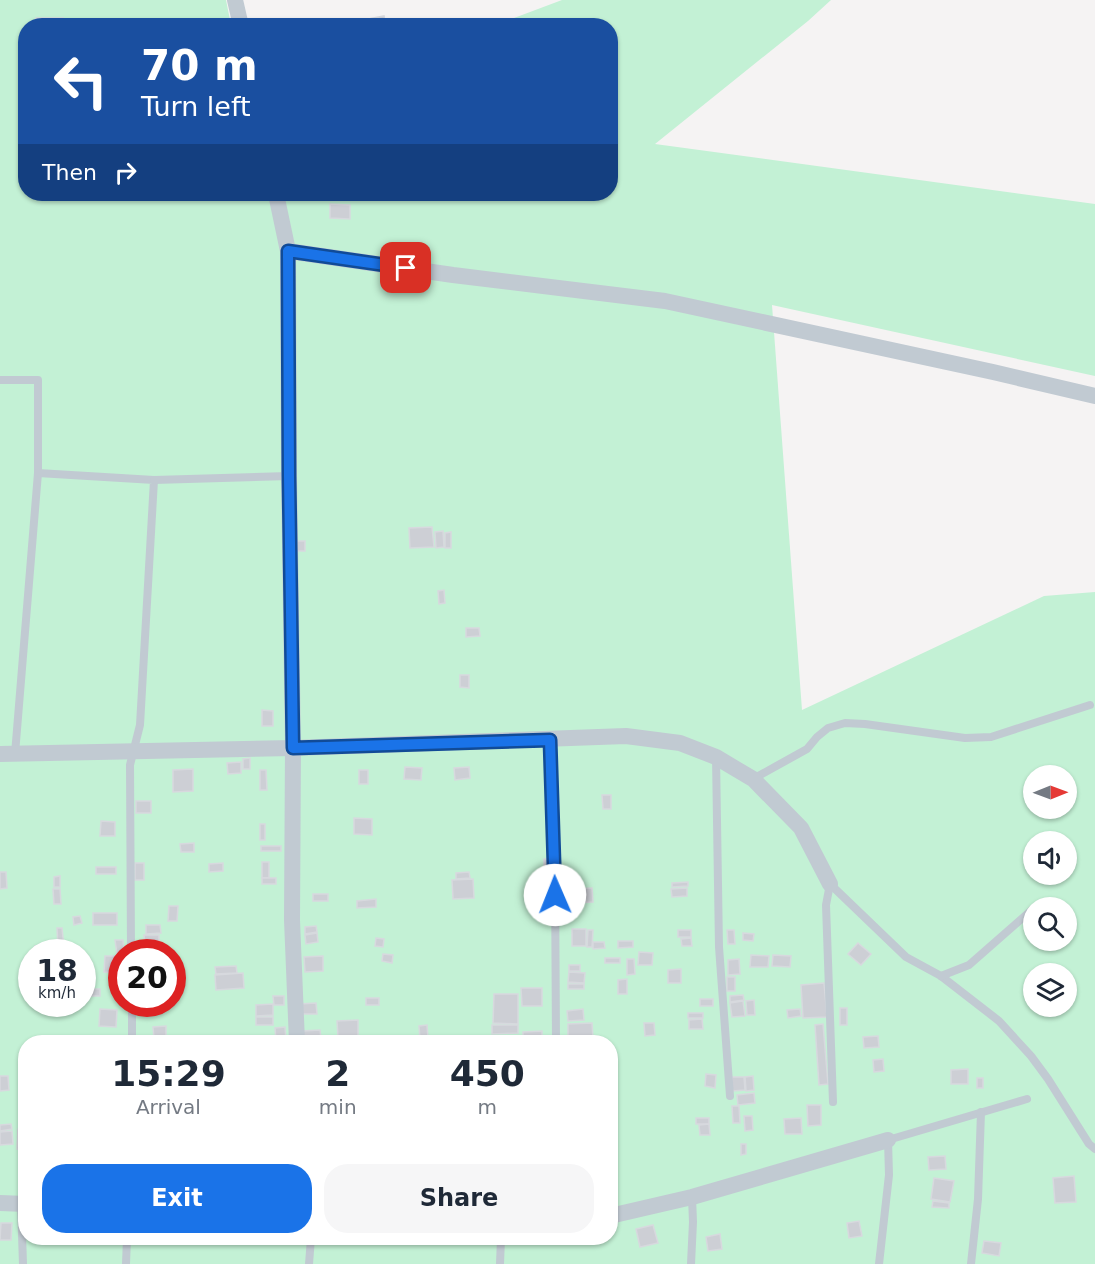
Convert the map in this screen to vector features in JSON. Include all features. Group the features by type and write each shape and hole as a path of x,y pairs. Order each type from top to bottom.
{"street":[{"path":"235,0 239,18"},
{"path":"277,201 288,251 293,748 292,920 297,1035"},
{"path":"288,251 665,301 1095,396"},
{"path":"8,754 293,748 626,736 680,743 716,757 753,779 801,828 830,884"},
{"path":"618,1214 692,1197 888,1140"},
{"path":"0,1203 18,1203"}],"lane":[{"path":"0,380 38,380 38,473 8,754"},
{"path":"38,473 154,480 289,476"},
{"path":"131,939 130,765 140,725 154,480"},
{"path":"753,779 807,749 828,728 845,723 965,738 991,737 1090,705"},
{"path":"550,740 555,874 556,1035"},
{"path":"716,757 719,947 730,1096"},
{"path":"830,884 906,957 941,976 999,1021 1031,1056 1089,1144 1095,1149"},
{"path":"830,884 826,905 833,1102"},
{"path":"941,976 969,964 1023,917"},
{"path":"132,1017 132,1035"},
{"path":"879,1264 889,1175 888,1140 1027,1099"},
{"path":"971,1264 978,1198 981,1112"},
{"path":"691,1264 692,1197"},
{"path":"23,1245 23,1264"},
{"path":"126,1264 127,1245"},
{"path":"309,1264 310,1245"},
{"path":"500,1264 501,1245"}],"green space":[{"path":"0,0 226,0 230,18 18,18 18,201 618,201 618,18 514,18 562,0 831,0 655,144 1095,204 1095,376 772,305 802,710 1044,596 1095,592 1095,1264 0,1264"}],"building":[{"path":"330,204 350,205 350,219 330,218"},
{"path":"432,527 434,547 410,548 409,528"},
{"path":"443,531 444,547 436,548 435,532"},
{"path":"451,532 451,548 445,548 445,533"},
{"path":"297,541 305,541 305,551 297,551"},
{"path":"444,590 445,603 439,604 438,591"},
{"path":"466,628 479,628 480,636 466,637"},
{"path":"460,675 469,675 469,688 460,687"},
{"path":"262,710 273,711 273,726 262,726"},
{"path":"250,758 250,769 243,769 243,759"},
{"path":"241,762 241,773 228,774 227,763"},
{"path":"405,767 422,768 421,780 404,779"},
{"path":"469,767 470,778 455,780 454,768"},
{"path":"193,769 193,791 173,792 173,770"},
{"path":"260,770 266,770 267,790 260,790"},
{"path":"359,770 368,770 368,784 359,784"},
{"path":"602,795 611,795 611,809 603,809"},
{"path":"136,801 151,801 151,813 136,813"},
{"path":"354,818 372,819 372,835 354,834"},
{"path":"101,821 115,822 115,836 100,836"},
{"path":"260,824 265,824 265,840 260,840"},
{"path":"194,843 194,852 181,852 180,844"},
{"path":"261,846 281,846 281,851 261,851"},
{"path":"544,859 550,859 550,873 544,873"},
{"path":"262,862 269,862 269,878 262,878"},
{"path":"135,863 144,863 144,880 135,880"},
{"path":"223,863 223,871 209,872 209,864"},
{"path":"96,867 116,867 116,874 96,874"},
{"path":"0,872 6,872 7,888 0,889"},
{"path":"469,872 470,878 456,879 456,873"},
{"path":"60,876 60,887 54,887 54,877"},
{"path":"262,878 276,878 276,884 262,884"},
{"path":"473,879 474,898 453,899 452,880"},
{"path":"688,882 688,886 672,887 672,883"},
{"path":"592,888 593,902 573,903 572,889"},
{"path":"687,888 687,896 672,897 671,889"},
{"path":"53,889 60,889 61,904 54,904"},
{"path":"313,894 328,894 328,901 313,901"},
{"path":"376,899 376,907 357,908 357,901"},
{"path":"169,906 178,906 177,921 168,921"},
{"path":"93,913 117,913 117,925 93,925"},
{"path":"80,916 82,923 74,925 73,917"},
{"path":"146,925 160,925 161,933 146,934"},
{"path":"316,926 317,932 305,934 305,927"},
{"path":"57,928 62,928 63,939 58,939"},
{"path":"572,929 586,929 586,946 572,946"},
{"path":"588,930 593,930 592,947 587,947"},
{"path":"678,930 691,930 691,937 678,937"},
{"path":"727,930 734,930 735,944 728,944"},
{"path":"317,933 318,942 306,944 305,935"},
{"path":"743,933 754,934 753,941 743,940"},
{"path":"144,935 159,935 159,939 144,939"},
{"path":"376,938 384,939 383,947 375,946"},
{"path":"691,938 692,946 682,946 681,939"},
{"path":"618,941 633,941 633,947 618,948"},
{"path":"593,942 604,942 605,948 593,949"},
{"path":"858,943 871,954 861,965 848,954"},
{"path":"639,952 653,953 652,965 638,965"},
{"path":"383,954 393,955 392,963 382,961"},
{"path":"751,955 769,956 768,967 750,967"},
{"path":"773,955 791,956 790,967 772,966"},
{"path":"105,956 108,956 108,972 104,972"},
{"path":"323,956 323,971 305,972 304,957"},
{"path":"605,958 620,958 620,963 605,963"},
{"path":"627,959 634,959 635,974 627,975"},
{"path":"739,959 740,974 728,975 728,960"},
{"path":"569,965 580,965 580,971 569,971"},
{"path":"236,966 237,973 216,974 215,967"},
{"path":"681,969 681,983 668,983 668,970"},
{"path":"569,972 585,973 584,983 568,982"},
{"path":"243,973 244,988 216,990 215,975"},
{"path":"727,977 735,977 735,991 727,991"},
{"path":"627,979 627,994 618,994 618,980"},
{"path":"824,983 827,1017 803,1018 801,985"},
{"path":"568,984 584,984 584,989 568,989"},
{"path":"521,988 542,988 542,1006 522,1006"},
{"path":"96,989 100,989 100,996 96,996"},
{"path":"494,994 518,994 518,1024 493,1023"},
{"path":"743,995 744,1000 730,1002 730,996"},
{"path":"273,996 284,996 284,1005 274,1005"},
{"path":"366,998 379,998 379,1005 366,1005"},
{"path":"700,999 713,999 713,1006 700,1006"},
{"path":"754,1000 755,1015 747,1015 746,1001"},
{"path":"743,1001 745,1016 732,1017 730,1003"},
{"path":"316,1003 317,1014 300,1014 299,1004"},
{"path":"273,1004 273,1015 256,1016 256,1005"},
{"path":"840,1008 847,1008 847,1025 840,1025"},
{"path":"100,1009 108,1009 108,1017 117,1017 116,1027 99,1026"},
{"path":"583,1009 584,1020 568,1021 567,1011"},
{"path":"800,1009 801,1016 788,1018 787,1010"},
{"path":"688,1013 703,1013 703,1018 688,1018"},
{"path":"256,1017 273,1017 273,1025 256,1025"},
{"path":"702,1019 703,1029 689,1029 689,1020"},
{"path":"358,1020 358,1035 338,1035 337,1021"},
{"path":"592,1023 593,1035 568,1035 568,1024"},
{"path":"644,1023 654,1023 655,1035 645,1036"},
{"path":"823,1024 828,1084 819,1085 815,1025"},
{"path":"427,1025 428,1035 420,1035 419,1026"},
{"path":"492,1025 518,1025 518,1033 492,1034"},
{"path":"166,1026 166,1035 154,1035 153,1027"},
{"path":"285,1027 286,1035 276,1035 275,1028"},
{"path":"320,1030 321,1035 302,1035 302,1031"},
{"path":"542,1031 542,1035 523,1035 523,1032"},
{"path":"878,1036 879,1047 864,1048 863,1037"},
{"path":"883,1059 884,1071 874,1072 873,1060"},
{"path":"968,1069 968,1084 951,1084 951,1070"},
{"path":"706,1074 716,1075 715,1088 705,1086"},
{"path":"0,1076 8,1076 9,1090 0,1091"},
{"path":"753,1076 754,1090 746,1091 745,1077"},
{"path":"732,1077 744,1077 745,1090 732,1091"},
{"path":"977,1078 983,1078 983,1088 977,1088"},
{"path":"754,1093 755,1103 738,1105 737,1095"},
{"path":"807,1105 821,1105 821,1125 808,1126"},
{"path":"732,1106 739,1106 740,1123 733,1123"},
{"path":"744,1116 752,1116 753,1130 745,1131"},
{"path":"696,1118 709,1118 709,1124 696,1124"},
{"path":"801,1118 802,1134 785,1134 784,1119"},
{"path":"11,1124 12,1129 0,1131 0,1125"},
{"path":"709,1124 710,1135 700,1135 699,1125"},
{"path":"12,1131 13,1144 0,1145 0,1132"},
{"path":"741,1144 746,1144 746,1154 741,1155"},
{"path":"945,1156 946,1169 929,1170 928,1157"},
{"path":"1074,1176 1076,1202 1055,1203 1053,1178"},
{"path":"934,1178 954,1181 950,1202 931,1199"},
{"path":"933,1201 949,1203 949,1208 932,1207"},
{"path":"859,1221 862,1236 849,1238 847,1223"},
{"path":"1,1223 12,1223 11,1240 0,1240"},
{"path":"653,1225 658,1243 640,1247 636,1229"},
{"path":"720,1234 722,1249 708,1251 706,1237"},
{"path":"984,1241 1001,1243 999,1256 982,1253"}],"route":[{"path":"406,268 288,251 293,748 550,740 555,895"}]}
